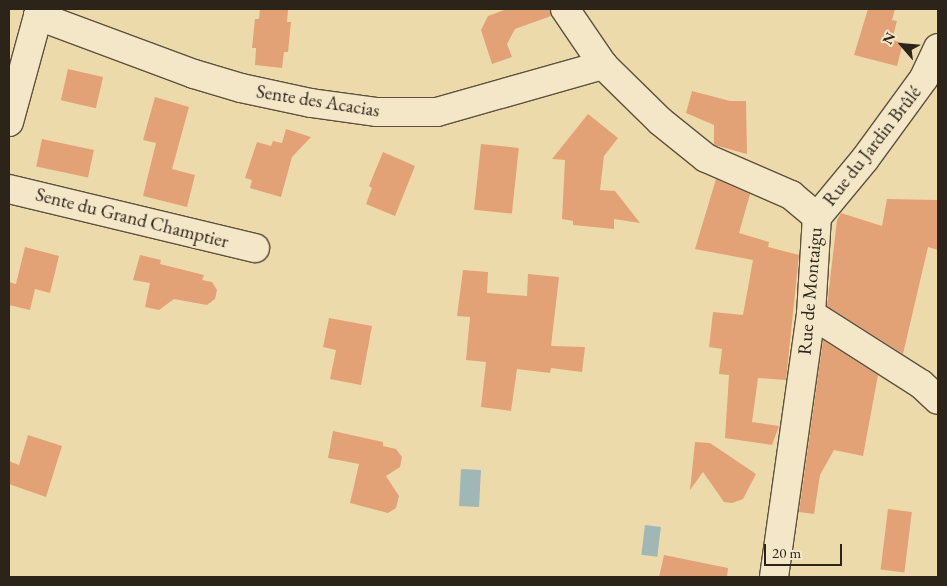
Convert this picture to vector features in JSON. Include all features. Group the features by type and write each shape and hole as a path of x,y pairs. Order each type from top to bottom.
{"street":[{"name":"Rue de Montaigu","path":"565,9 603,65 660,121 706,158 791,195 817,217 811,314 774,577"},
{"name":"Sente des Acacias","path":"41,12 194,74 241,88 311,103 377,112 437,112 603,65"},
{"path":"9,122 41,12"},
{"name":"Rue du Jardin Brûlé","path":"817,217 865,159 924,78 938,48"},
{"name":"Sente du Grand Champtier","path":"9,189 255,248"},
{"path":"811,314 921,384 938,400"}],"water":[{"path":"461,469 481,470 479,507 459,506"},
{"path":"645,525 661,527 657,557 641,555"}],"building":[{"path":"260,9 288,9 287,22 291,22 288,52 284,52 282,68 255,65 256,48 252,48 255,19 259,19"},
{"path":"507,9 550,9 551,16 515,29 507,44 512,57 492,64 481,30 488,16"},
{"path":"868,9 895,9 892,20 897,21 892,40 903,43 897,66 854,55"},
{"path":"68,69 103,77 96,108 61,100"},
{"path":"692,91 730,101 746,101 747,154 714,145 714,125 686,113"},
{"path":"155,97 189,107 172,169 195,175 187,207 143,196 156,143 143,140"},
{"path":"588,114 618,138 604,156 600,190 615,191 640,223 614,219 614,229 573,225 573,221 562,219 565,160 552,159"},
{"path":"286,129 311,137 292,157 281,197 250,188 252,180 245,178 257,142 271,146 273,141 282,143"},
{"path":"42,139 94,150 88,177 36,166"},
{"path":"481,144 519,148 512,214 474,210"},
{"path":"383,152 415,166 395,216 366,204 372,188 369,186"},
{"path":"716,179 750,194 739,233 769,242 768,247 799,255 786,380 758,378 752,422 779,426 772,445 725,438 729,375 719,374 722,349 709,347 713,312 743,315 753,260 695,249"},
{"path":"887,199 938,200 938,250 928,247 903,354 827,306 837,220 841,213 882,226"},
{"path":"25,247 59,256 50,293 35,289 30,310 9,305 9,282 16,284"},
{"path":"140,255 161,260 160,264 204,275 202,280 212,282 217,290 215,299 207,305 174,299 159,310 145,307 150,283 133,280"},
{"path":"463,270 488,272 487,293 527,296 528,274 559,277 551,346 585,347 582,372 551,368 550,373 517,369 511,411 481,407 486,362 466,360 470,317 457,316"},
{"path":"329,318 372,326 361,385 330,379 336,350 323,347"},
{"path":"823,340 878,375 863,456 834,450 820,475 814,514 799,512"},
{"path":"333,431 383,442 383,446 396,449 402,457 400,467 386,476 399,496 396,508 388,513 350,503 359,464 328,458"},
{"path":"28,435 62,446 46,497 9,484 9,461 19,465"},
{"path":"695,442 710,443 756,474 743,499 732,503 724,502 703,472 690,490"},
{"path":"888,509 912,512 904,572 881,570"},
{"path":"664,555 728,568 727,577 659,577"}]}
